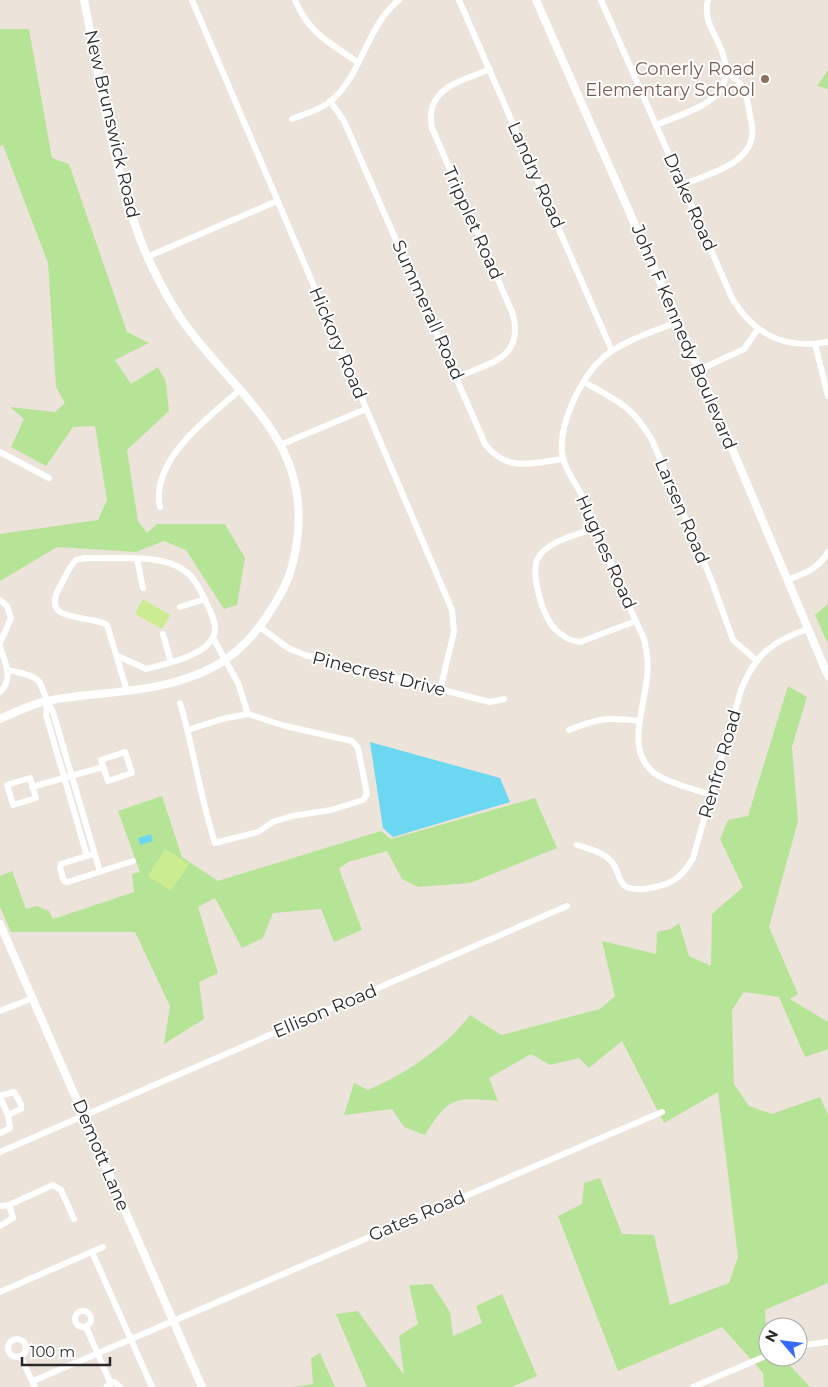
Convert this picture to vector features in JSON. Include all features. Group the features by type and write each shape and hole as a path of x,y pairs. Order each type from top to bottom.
{"street":[{"name":"New Brunswick Road","path":"0,719 47,701 127,691 180,681 224,659 242,646 260,626 286,585 296,548 299,521 297,493 288,461 272,429 180,318 148,257 132,217 123,186 84,0"},
{"name":"Hickory Road","path":"192,0 452,610 454,632 440,690"},
{"path":"295,0 306,23 318,35 358,62"},
{"path":"292,119 330,101 342,89 384,17 400,0"},
{"name":"Landry Road","path":"459,0 612,351"},
{"name":"John F Kennedy Boulevard","path":"536,0 699,370 828,676"},
{"name":"Drake Road","path":"601,0 732,298 742,316 758,329 782,342 815,344 828,342"},
{"path":"656,125 708,102 722,88 726,72 726,58 707,18 708,0"},
{"name":"Tripplet Road","path":"458,376 501,359 511,348 517,331 512,312 432,128 430,118 432,105 443,90 490,69"},
{"path":"682,185 738,160 751,141 752,131 744,88 738,79 726,72"},
{"name":"Summerall Road","path":"330,101 344,121 458,376 485,444 495,455 520,466 563,459"},
{"path":"148,257 277,201"},
{"name":"Hughes Road","path":"677,322 612,351 603,358 584,382 563,428 563,459 644,639 648,654 647,684 640,721 639,747 649,768 658,776 712,795"},
{"path":"699,370 744,349 758,329"},
{"path":"815,344 828,396"},
{"name":"Larsen Road","path":"584,382 623,404 640,419 652,440 711,579 733,640 756,660"},
{"path":"160,507 157,496 161,480 182,443 197,427 240,390"},
{"path":"280,445 366,409"},
{"path":"0,452 49,478"},
{"path":"595,528 549,547 538,558 534,576 549,622 557,632 580,642 636,621"},
{"path":"787,580 808,572 817,566 828,552"},
{"path":"127,691 108,624 60,613 55,607 54,600 76,560 85,558 165,561 186,570 194,578 205,599 214,624 213,638 238,684 248,714"},
{"path":"137,560 143,588"},
{"path":"180,606 205,599"},
{"path":"0,600 7,606 11,618 0,645 8,670 5,687 0,692"},
{"name":"Pinecrest Drive","path":"260,626 288,648 305,655 490,702 504,699"},
{"name":"Renfro Road","path":"577,845 596,851 611,862 623,884 632,889 668,885 678,879 687,869 693,858 748,671 756,660 774,643 808,629"},
{"path":"163,634 171,662"},
{"path":"118,656 144,669 196,654 213,638"},
{"path":"8,670 32,675 39,679 53,712 87,856"},
{"path":"180,702 215,843 258,832 273,822 292,816 331,810 365,798 367,787 355,743 248,714 222,719 188,730"},
{"path":"569,730 594,720 608,717 640,721"},
{"path":"125,752 132,773 108,781 103,767 101,760 125,752"},
{"path":"32,787 103,767"},
{"path":"68,777 100,872"},
{"path":"30,778 32,787 36,798 13,805 7,785 30,778"},
{"path":"95,854 61,864 60,868 63,879 68,882 133,861"},
{"name":"Ellison Road","path":"0,1152 567,906"},
{"name":"Demott Lane","path":"0,924 202,1387"},
{"path":"0,1011 33,998"},
{"name":"Gates Road","path":"34,1384 98,1354 662,1112"},
{"path":"0,1133 10,1128 8,1115"},
{"path":"0,1206 54,1185 61,1190 74,1219"},
{"path":"0,1226 14,1218 9,1204"},
{"path":"0,1292 102,1247"},
{"path":"92,1252 152,1387"},
{"path":"86,1327 98,1354 108,1385 116,1383 120,1387"},
{"path":"808,1345 828,1342"},
{"path":"20,1356 34,1384"},
{"path":"693,1387 758,1359"}],"green space":[{"path":"0,29 29,29 52,158 69,164 127,332 149,343 115,360 131,384 158,367 166,382 169,411 127,450 138,521 147,533 157,524 225,524 245,558 237,605 224,609 186,550 164,541 136,552 57,547 0,581 0,534 98,520 107,500 95,426 73,427 46,466 11,447 24,419 10,407 55,412 65,403 56,387 48,263 3,145 0,146"},
{"path":"828,70 828,89 817,86"},
{"path":"143,599 170,615 162,629 135,614"},
{"path":"828,604 828,644 815,615"},
{"path":"788,686 807,697 792,747 798,821 769,927 798,994 790,999 828,1022 828,1049 805,1057 779,997 744,992 732,1010 734,1084 749,1106 772,1114 820,1097 828,1115 828,1283 765,1310 765,1317 758,1317 758,1367 791,1367 810,1387 764,1387 763,1373 722,1327 618,1371 558,1216 582,1204 584,1183 600,1178 622,1234 654,1235 670,1305 729,1283 738,1257 718,1092 664,1123 622,1041 589,1068 579,1058 550,1065 531,1054 489,1078 498,1101 472,1099 454,1102 440,1113 425,1135 404,1127 392,1109 344,1115 354,1083 368,1090 410,1068 449,1038 470,1015 501,1035 600,1009 615,996 602,941 656,954 657,932 671,929 679,923 689,956 711,966 712,914 743,887 720,839 728,820 748,816"},
{"path":"162,796 182,857 218,881 381,831 391,839 535,798 557,848 470,883 418,887 402,879 387,851 348,862 339,869 362,930 334,942 321,909 273,913 263,938 242,948 215,898 198,907 218,973 199,982 204,1019 164,1044 170,1006 135,932 11,932 0,907 0,876 12,871 26,909 37,906 49,911 53,919 134,892 132,874 140,872 118,811"},
{"path":"165,849 189,864 171,891 148,876"},
{"path":"432,1284 450,1312 453,1336 482,1323 476,1306 502,1294 537,1376 512,1387 367,1387 336,1314 358,1311 404,1375 399,1336 418,1324 409,1285"},
{"path":"320,1353 335,1387 294,1387 313,1384 311,1358"}],"water":[{"path":"370,742 500,778 510,802 393,837 383,828"},
{"path":"151,834 153,841 140,845 138,838"}],"place":[{"name":"Conerly Road Elementary School","path":"765,79"}]}
